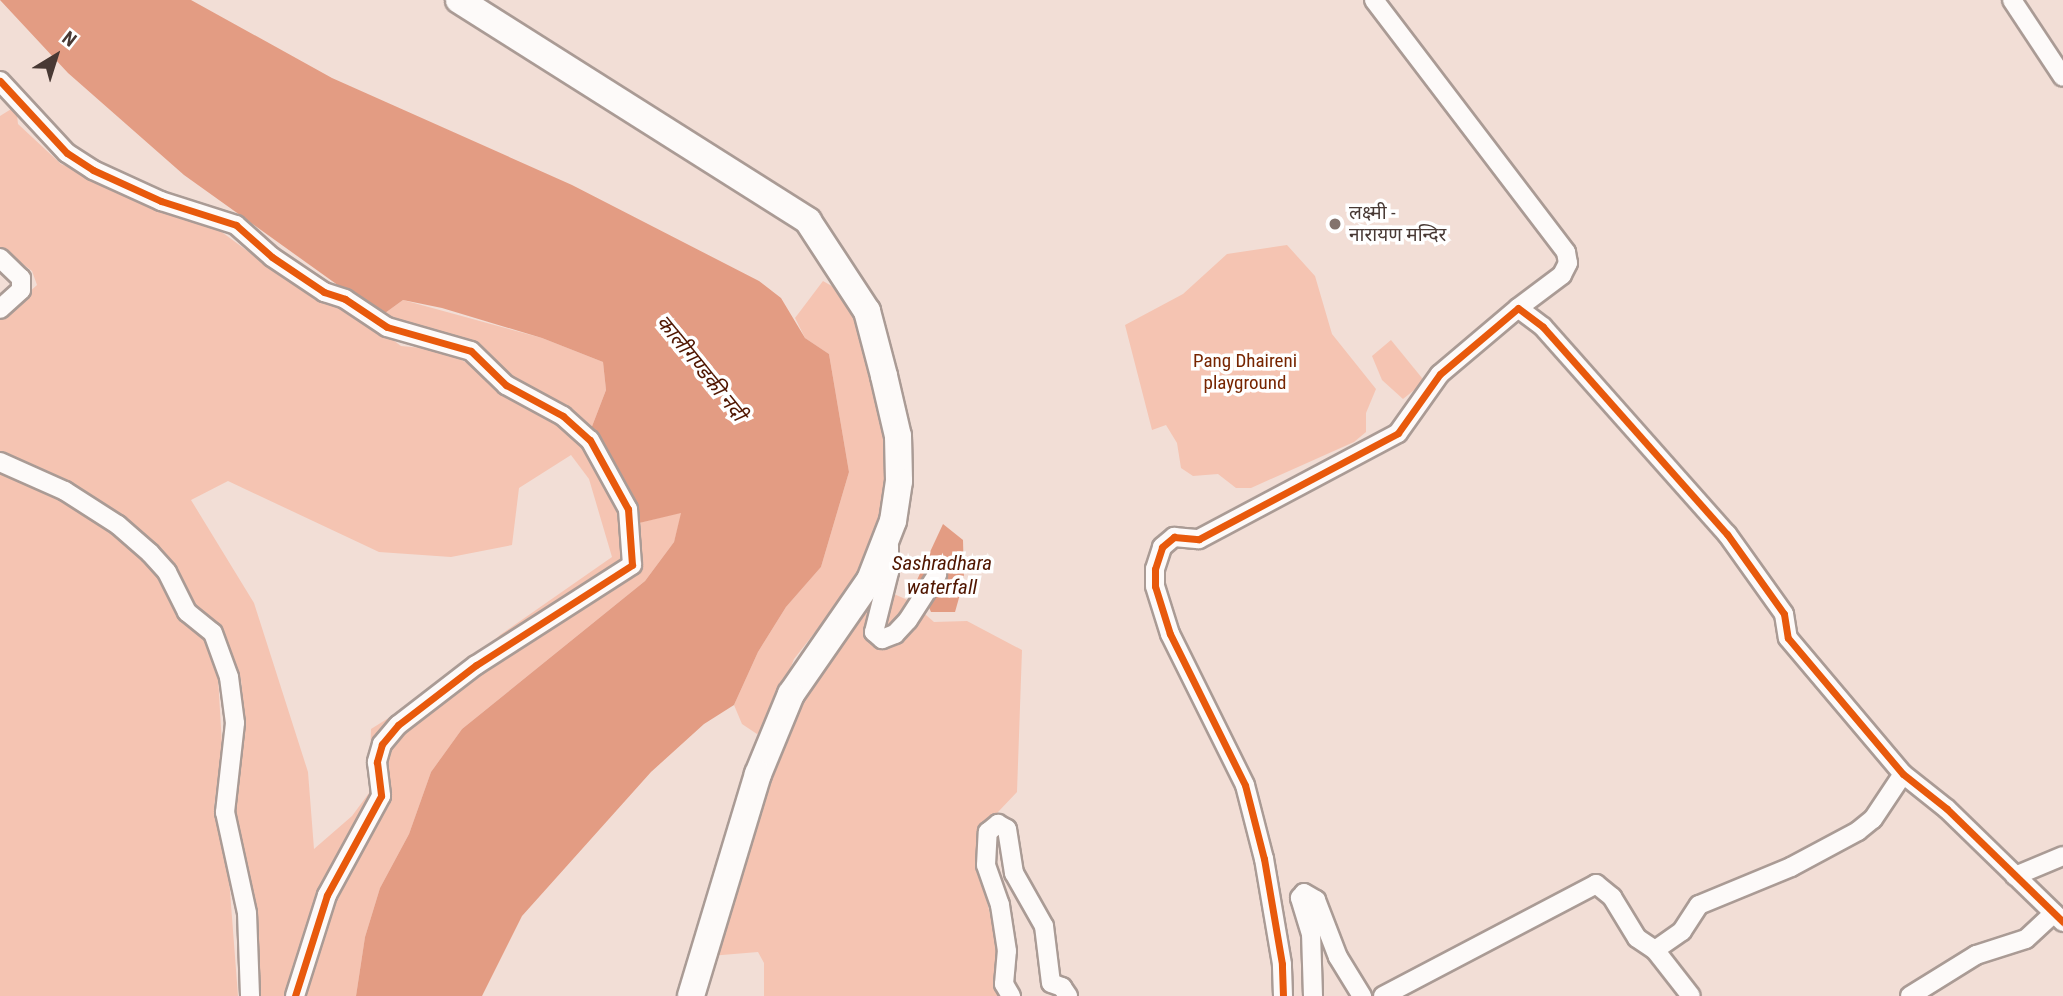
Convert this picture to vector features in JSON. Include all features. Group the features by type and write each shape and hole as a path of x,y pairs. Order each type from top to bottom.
{"highway":[{"path":"460,0 808,221 826,243 867,311 898,436 899,481 894,522 870,580 791,694 758,774 691,996"}],"street":[{"path":"1283,996 1282,964 1264,859 1245,785 1170,634 1155,586 1155,569 1162,547 1174,537 1199,539 1398,433 1440,374 1518,308 1562,275 1568,257 1374,0"},
{"path":"2012,0 2063,77"},
{"path":"0,81 67,153 93,170 161,201 236,225 324,292 345,299 387,327 471,351 506,385 563,416 590,440 628,509 632,565 476,665 398,725 382,744 377,762 381,796 327,895 295,996"},
{"path":"0,258 21,278 21,290 0,309"},
{"path":"1518,308 1543,327 1719,525 1784,614 1788,638 1903,774 1947,808 2059,918 2026,939 1976,955 1910,996"},
{"path":"0,462 65,491 118,525 167,572 187,612 213,633 229,677 235,723 225,812 247,913 250,996"},
{"path":"894,522 889,572 874,632 882,639 895,634 937,575"},
{"path":"1655,950 1682,931 1699,905 1791,867 1858,831 1873,819 1903,774"},
{"path":"1011,996 1004,984 1007,951 1000,905 986,865 988,832 998,824 1007,829 1014,873 1044,926 1051,983 1062,986 1068,996"},
{"path":"2015,876 2063,856"},
{"path":"1383,996 1596,884 1612,897 1637,938 1655,950 1692,996"},
{"path":"1313,996 1311,934 1300,898 1304,893 1316,900 1338,957 1362,996"}],"green space":[{"path":"16,106 18,124 61,164 219,230 291,283 356,312 401,346 444,350 481,371 501,393 578,437 617,500 626,545 621,566 396,724 377,796 290,996 257,996 255,913 235,809 245,724 241,679 219,626 191,602 169,562 0,456 0,319 37,285 32,271 0,247 0,116","holes":["571,455 589,479 612,557 500,635 468,668 371,729 369,793 352,816 314,849 308,772 254,603 191,500 228,481 379,552 451,557 512,545 519,488"]},
{"name":"Pang Dhaireni playground","path":"1287,245 1315,276 1332,334 1376,389 1366,413 1366,432 1354,442 1251,488 1236,488 1218,474 1193,476 1181,468 1177,443 1166,425 1152,430 1125,325 1183,294 1227,254"},
{"path":"823,281 853,298 883,410 887,509 869,563 794,659 768,725 757,734 742,724 734,705 758,652 786,607 821,567 849,472 829,354 805,338 795,318"},
{"path":"403,300 542,338 603,362 606,390 591,429 500,373 381,316"},
{"path":"1391,340 1422,378 1423,383 1403,399 1382,380 1372,356"},
{"path":"0,474 23,480 117,532 149,565 170,593 183,622 200,632 212,653 218,677 222,745 214,808 228,865 238,996 0,996"},
{"path":"682,512 674,542 645,581 462,729 431,772 409,834 380,888 365,937 356,996 302,996 329,902 373,825 383,754 400,730 633,571 635,524"},
{"path":"880,588 910,601 934,622 967,621 1022,650 1017,792 980,831 976,858 998,946 994,983 1000,996 764,996 764,963 758,952 710,956 786,741 814,679"}],"water":[{"name":"कालीगण्डकी नदी","path":"0,0 191,0 332,78 572,185 759,281 781,298 805,338 829,354 849,472 821,567 786,607 758,652 734,705 704,724 651,772 522,916 482,996 356,996 365,937 380,888 409,834 431,772 462,729 645,581 674,542 681,513 635,524 626,483 591,429 606,390 603,362 542,338 442,308 403,300 381,316 184,175 68,73"},
{"name":"Sashradhara waterfall","path":"943,524 963,540 964,580 955,612 931,612 917,580"}],"cycle path":[{"path":"0,81 67,153 93,170 161,201 236,225 272,257 324,292 345,299 387,327 471,351 506,385 563,416 590,440 628,509 632,565 476,665 398,725 382,744 377,762 381,796 327,895 295,996"},
{"path":"1283,996 1282,964 1264,859 1245,785 1170,634 1155,586 1155,569 1162,547 1174,537 1199,539 1398,433 1440,374 1518,308 1543,327 1727,534 1784,614 1788,638 1903,774 1947,809 2063,922"}],"place":[{"name":"लक्ष्मी - नारायण मन्दिर","path":"1335,224"}]}
